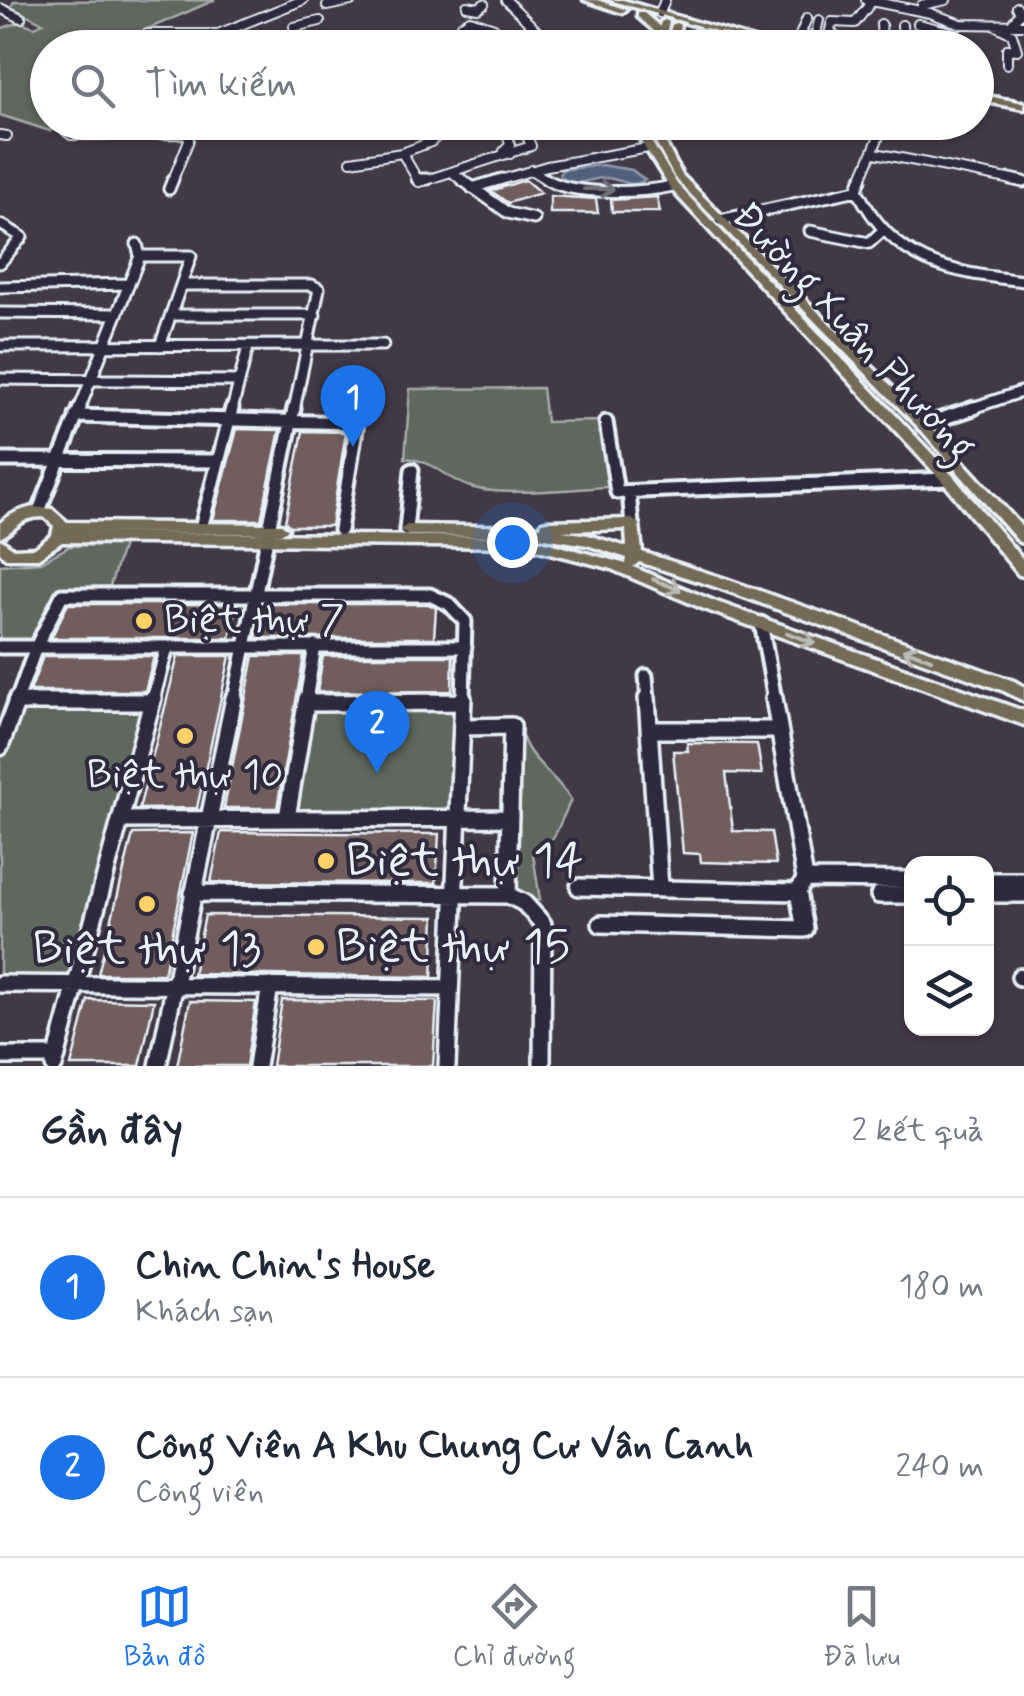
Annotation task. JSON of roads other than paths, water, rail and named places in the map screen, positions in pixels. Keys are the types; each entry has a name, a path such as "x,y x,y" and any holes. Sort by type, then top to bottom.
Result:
{"highway":[{"path":"588,0 666,28"},
{"path":"614,0 666,28"},
{"path":"666,28 677,22 709,30"},
{"path":"677,22 697,30"},
{"path":"994,92 1024,97"},
{"path":"994,100 1024,106"}],"main road":[{"name":"Đường Xuân Phương","path":"647,140 673,186 948,479 1024,571"},
{"name":"Đường Xuân Phương","path":"654,140 678,176 923,425 1024,538"},
{"path":"966,500 986,494"},
{"path":"0,533 19,516 39,511 54,515 60,532"},
{"path":"0,546 11,554 28,555 46,548 60,532 201,528 267,534 632,524 632,563"},
{"path":"512,530 575,537 761,624 1023,714"},
{"path":"60,532 517,541 632,563 775,602 1024,695"}],"street":[{"path":"0,6 12,0"},
{"path":"228,30 303,0"},
{"path":"506,0 536,30"},
{"path":"664,0 666,28"},
{"path":"924,6 946,0"},
{"path":"327,6 352,1"},
{"path":"830,30 831,19 855,23 870,1 924,6 965,25 979,21 1012,34 1018,50 1007,49 1007,64"},
{"path":"470,3 478,8 485,2"},
{"path":"0,6 20,18"},
{"path":"998,27 1013,22 1020,13 1017,8"},
{"path":"802,30 807,18"},
{"path":"462,24 470,20 494,28"},
{"path":"817,30 819,20"},
{"path":"303,30 320,21"},
{"path":"1013,22 1024,25"},
{"path":"880,24 881,30"},
{"path":"918,24 942,30"},
{"path":"902,26 902,30"},
{"path":"170,189 188,140"},
{"path":"351,161 419,150 435,140"},
{"path":"509,140 510,146 504,151 510,154"},
{"path":"402,153 419,182 531,146 528,140"},
{"path":"857,190 879,140"},
{"path":"472,188 531,170 648,148"},
{"path":"875,154 1024,182"},
{"path":"440,180 471,170"},
{"path":"531,170 562,189 655,190 673,186"},
{"path":"455,175 508,214 534,219"},
{"path":"720,220 857,190"},
{"path":"857,190 880,233 916,258 958,273 1024,282"},
{"path":"0,263 22,237 2,226"},
{"path":"810,230 869,243 880,233"},
{"path":"39,511 140,256 137,244"},
{"path":"140,256 191,256 160,346"},
{"path":"0,287 128,284"},
{"path":"158,1066 242,648 320,289 182,285"},
{"path":"0,313 116,314"},
{"path":"171,314 315,315"},
{"path":"0,346 383,345"},
{"path":"201,528 248,346"},
{"path":"0,379 238,381"},
{"path":"923,425 1024,392"},
{"path":"76,416 343,419 357,423 340,530"},
{"path":"606,422 618,492 948,479"},
{"path":"0,460 218,460"},
{"path":"406,530 412,470"},
{"path":"628,492 632,524"},
{"path":"0,747 36,648 62,595 430,595 450,604 465,621 465,647 447,1066"},
{"path":"601,924 804,929 802,885 761,624"},
{"path":"287,818 314,646"},
{"path":"0,647 465,647"},
{"path":"0,1056 56,1061 166,647"},
{"path":"646,676 660,888"},
{"path":"16,702 152,702"},
{"path":"306,702 464,702"},
{"path":"462,727 512,726 508,895"},
{"path":"651,730 778,730"},
{"path":"120,820 510,818"},
{"path":"579,887 904,880"},
{"path":"994,881 1024,881"},
{"path":"193,893 508,895 524,903 543,924 542,1066"},
{"path":"994,894 1024,894"},
{"path":"878,895 904,895"},
{"path":"0,984 450,988"},
{"path":"258,1066 270,986"}],"water":[{"path":"601,165 632,170 645,180 631,184 600,178 577,183 560,176 561,170"}],"railway":[{"path":"604,0 709,30"},
{"path":"994,95 1024,100"}],"place":[{"name":"Chin Chin's House","path":"353,447"},
{"name":"Biệt thự 7","path":"144,621"},
{"name":"Biệt thự 10","path":"185,736"},
{"name":"Công Viên A Khu Chung Cư Vân Canh","path":"377,773"},
{"name":"Biệt thự 14","path":"326,861"},
{"name":"Biệt thự 13","path":"147,904"},
{"name":"Biệt thự 15","path":"316,947"}]}
